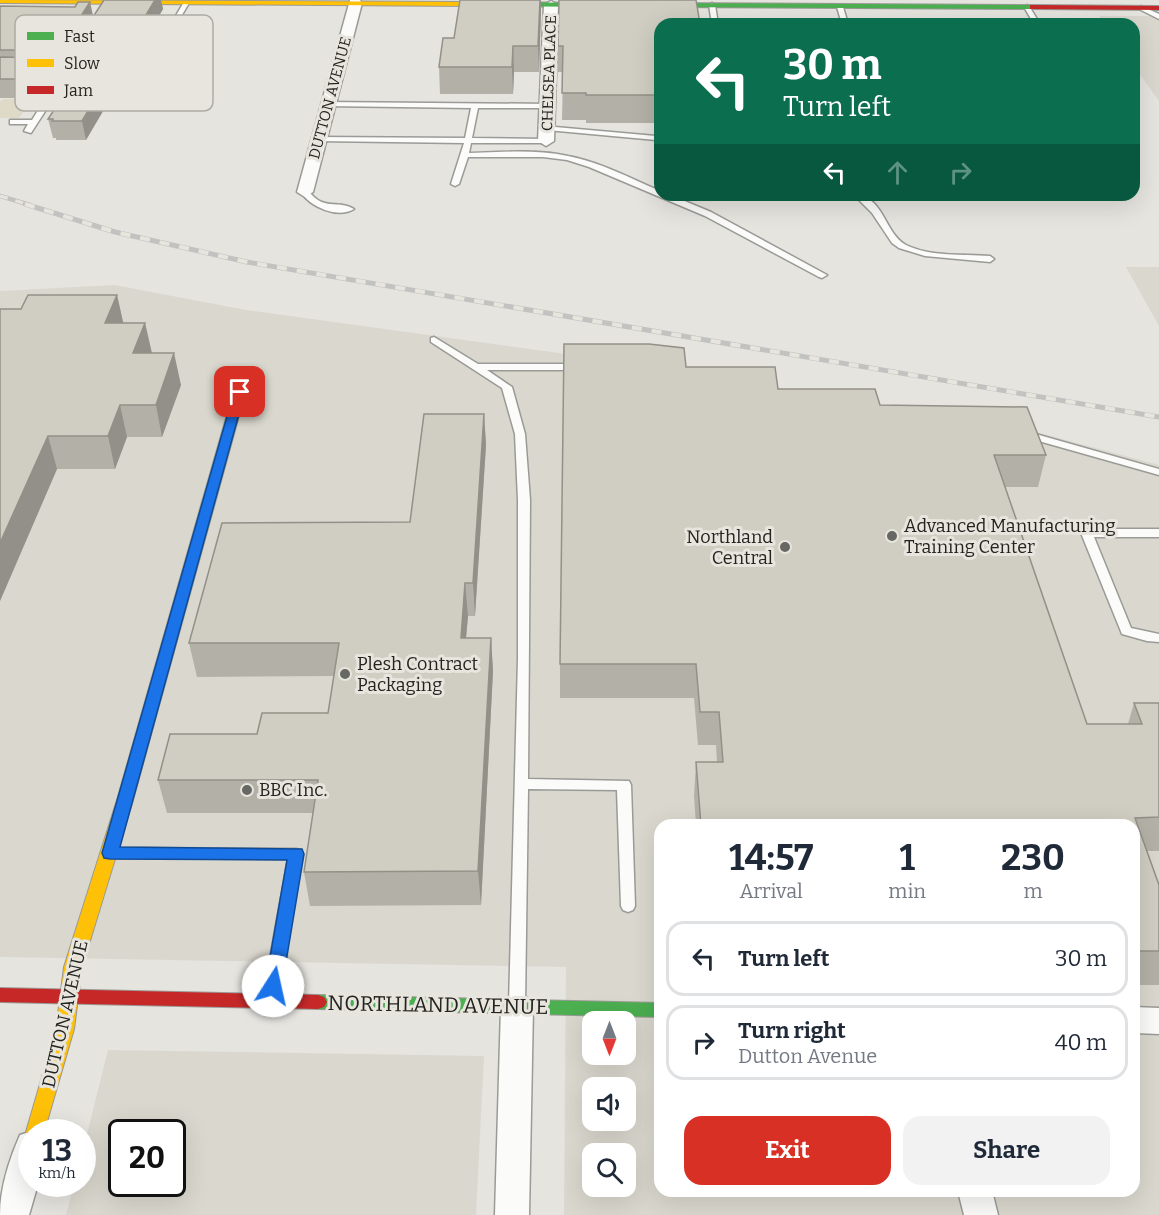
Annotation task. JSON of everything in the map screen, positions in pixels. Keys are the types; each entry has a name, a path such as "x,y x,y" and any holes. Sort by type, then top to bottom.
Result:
{"street":[{"path":"0,1 110,6 321,2 620,5"},
{"name":"DUTTON AVENUE","path":"305,192 355,3"},
{"name":"CHELSEA PLACE","path":"547,134 551,4"},
{"path":"643,5 1027,7 1078,4 1159,8"},
{"name":"DUTTON AVENUE","path":"39,1119 64,1029 73,967 110,853 202,548 244,376"},
{"name":"NORTHLAND AVENUE","path":"0,995 654,1010"},
{"path":"512,1215 517,1007"},
{"path":"1140,1020 1159,1021"},
{"path":"12,1215 18,1194"},
{"path":"976,1197 981,1215"}],"lane":[{"path":"179,15 186,3"},
{"path":"840,6 843,18"},
{"path":"1027,7 1033,18"},
{"path":"1141,8 1159,17"},
{"path":"327,104 548,106"},
{"path":"455,184 469,140 475,106"},
{"path":"28,130 41,111"},
{"path":"13,122 34,122"},
{"path":"318,139 469,140 547,134 654,138"},
{"path":"465,155 550,155 608,171 654,191"},
{"path":"305,192 309,200 319,205 350,209"},
{"path":"678,201 708,214 822,275"},
{"path":"867,201 872,204 897,244 922,254 990,259"},
{"path":"434,340 507,387 520,434 524,500 522,784 517,1007"},
{"path":"475,367 595,367"},
{"path":"1009,432 1031,435 1159,472"},
{"path":"1159,534 1088,533 1126,631 1159,638"},
{"path":"522,784 624,785 628,906"},
{"path":"110,853 296,854 271,1002"}],"shaded area":[{"path":"1099,16 1159,16 1159,101 1140,74 1140,18 1100,18"},
{"path":"15,99 15,111 24,111 19,118 0,118 0,101"},
{"path":"1126,267 1159,267 1159,326"},
{"path":"115,285 246,310 559,353 1025,429 1159,465 1159,1215 564,1215 566,967 0,957 0,291"},
{"path":"108,1050 484,1056 476,1215 66,1215 71,1197 96,1197 96,1119 91,1119"}],"building":[{"path":"104,0 155,0 146,15 94,15"},
{"path":"460,0 540,0 538,46 513,46 512,67 439,67 443,38 454,38"},
{"path":"559,0 696,0 699,18 654,18 654,95 562,93 563,46 558,46"},
{"path":"78,2 90,2 82,15 15,15 15,50 0,50 0,6 75,7"},
{"path":"0,57 15,57 15,79 0,79"},
{"path":"53,111 88,111 82,121 48,119"},
{"path":"28,295 117,295 105,323 145,323 133,353 174,353 156,405 120,405 108,436 48,436 0,543 0,309 21,309"},
{"name":"Northland Central","path":"564,344 649,344 684,348 686,367 775,367 778,389 875,389 880,405 1027,407 1046,455 994,455 1087,724 1142,724 1134,703 1159,703 1159,817 1135,819 701,819 696,762 723,762 719,712 700,712 696,664 560,664"},
{"name":"Plesh Contract Packaging","path":"424,414 484,414 473,583 465,583 461,638 491,638 478,871 304,872 318,780 158,780 170,734 257,734 262,713 328,713 339,643 189,643 222,523 410,522"},
{"name":"Northland Central","path":"1140,832 1159,885 1159,951 1140,951"}],"railway":[{"path":"0,196 30,205"},
{"path":"25,204 115,232 247,262 1159,417"}],"traffic: fast":[{"path":"470,4 604,5"},
{"path":"653,5 1033,7"},
{"path":"125,800 244,376"},
{"path":"318,1002 654,1010"}],"traffic: slow":[{"path":"0,1 470,4"},
{"path":"39,1119 65,1029 73,967 125,800"}],"traffic: jam":[{"path":"1033,7 1159,8"},
{"path":"0,995 318,1002"}],"place":[{"name":"Advanced Manufacturing Training Center","path":"892,536"},
{"name":"Northland Central","path":"785,547"},
{"name":"Plesh Contract Packaging","path":"345,674"},
{"name":"BBC Inc.","path":"247,790"}],"route":[{"path":"240,392 110,853 296,854 273,986"}]}
